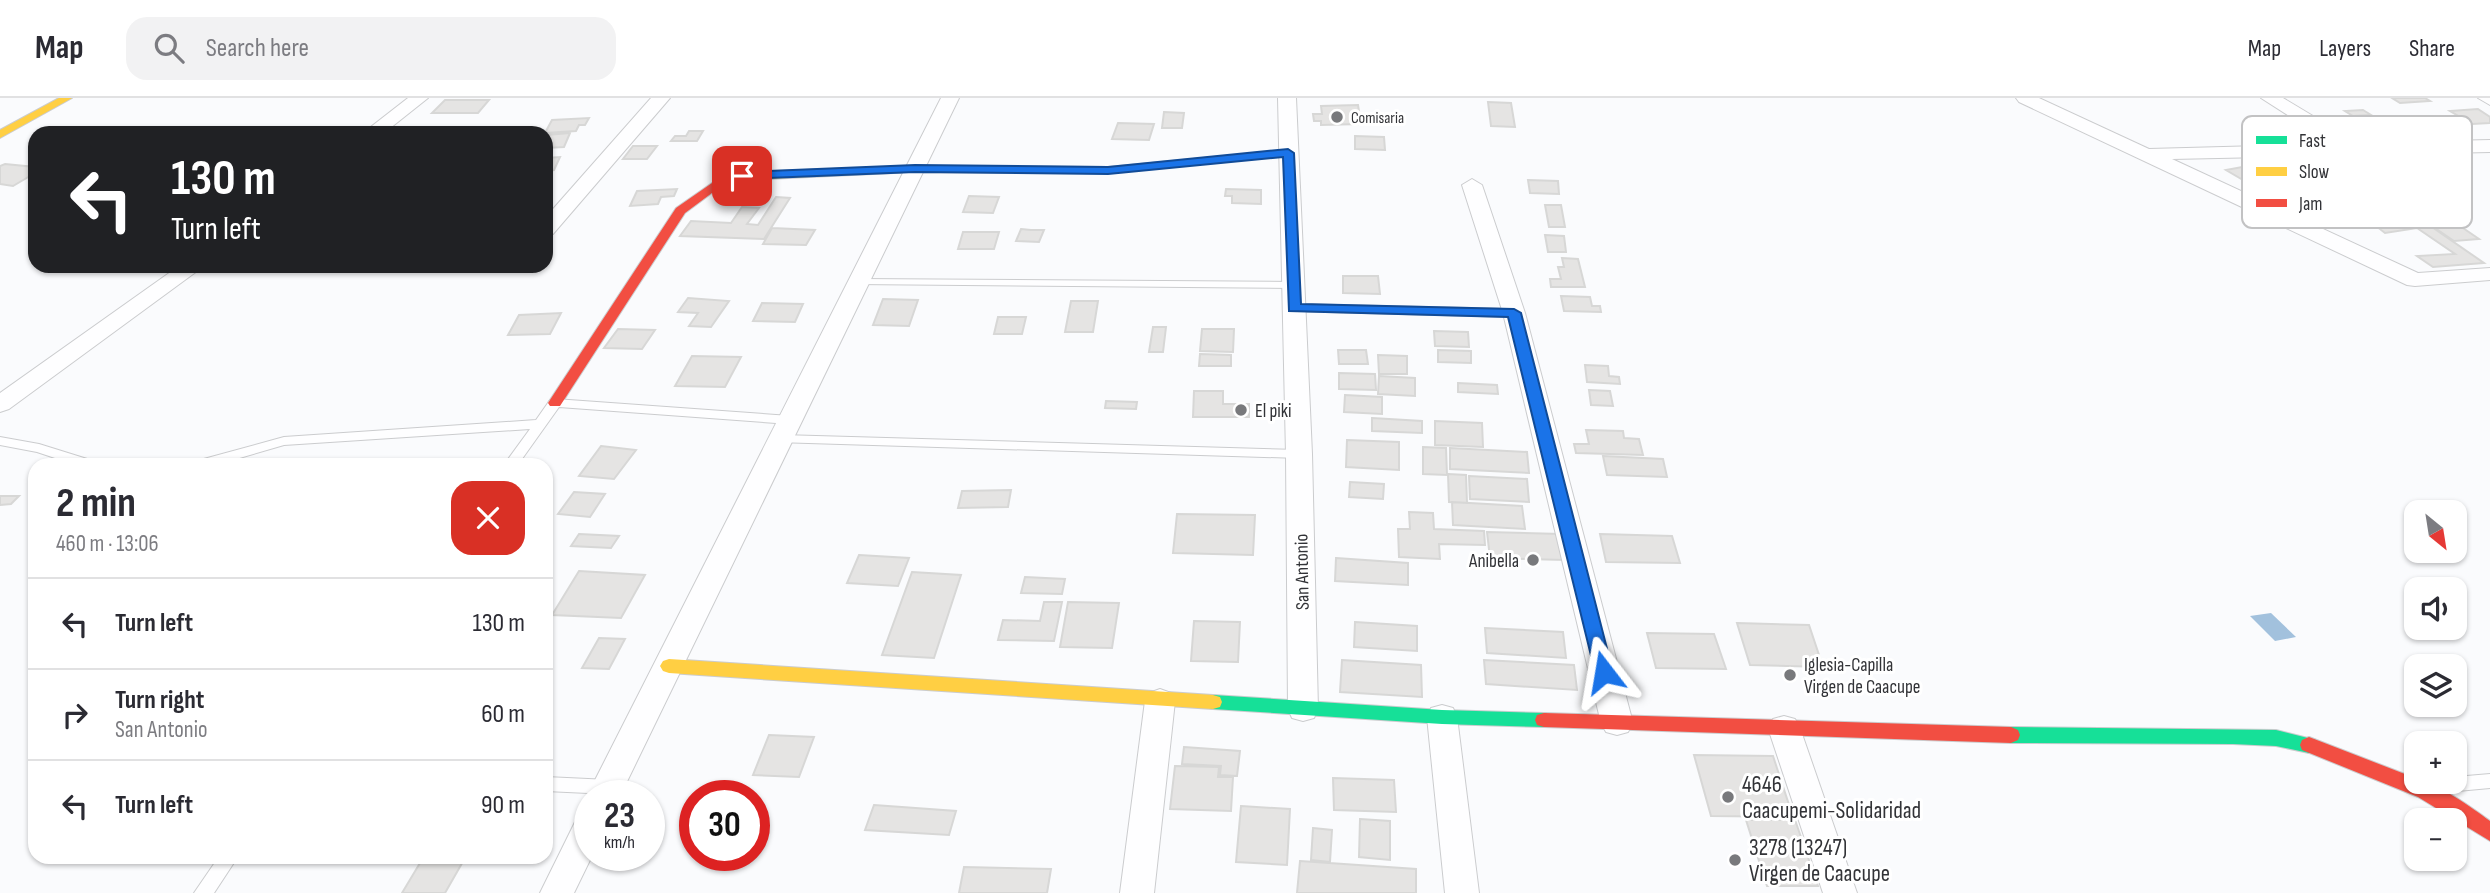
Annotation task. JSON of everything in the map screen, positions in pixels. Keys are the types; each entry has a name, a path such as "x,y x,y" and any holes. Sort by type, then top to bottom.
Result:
{"street":[{"path":"0,135 67,98"},
{"path":"381,126 419,98"},
{"path":"553,222 661,98"},
{"path":"613,780 950,98"},
{"name":"San Antonio","path":"1287,98 1299,453 1303,709"},
{"path":"2025,98 2242,199"},
{"path":"2270,98 2300,116"},
{"path":"2472,146 2490,146"},
{"path":"2145,154 2242,152"},
{"path":"555,403 680,211 700,193 723,180 742,176 915,169 1108,170 1288,153"},
{"path":"1472,185 1514,313 1617,723"},
{"path":"2304,228 2415,280 2490,274"},
{"path":"0,404 183,273"},
{"path":"668,666 1160,701 1442,717 2030,736 2276,738 2309,745 2404,781"},
{"path":"1137,893 1160,701"},
{"path":"1442,717 1462,893"},
{"path":"1784,728 1840,893"},
{"path":"2433,794 2458,807 2490,832"},
{"path":"557,893 574,858"}],"lane":[{"path":"0,123 20,124"},
{"path":"858,282 1294,297 1514,313"},
{"path":"516,458 555,403 785,430 1299,453"},
{"path":"223,458 284,441 541,424"},
{"path":"0,441 39,448 70,458"},
{"path":"2467,783 2490,781"},
{"path":"553,784 574,787"},
{"path":"203,893 224,864"}],"water":[{"path":"2271,613 2296,637 2275,641 2250,616"}],"building":[{"path":"2392,98 2425,98 2430,101 2400,103"},
{"path":"445,100 489,100 478,113 432,113"},
{"path":"1488,102 1511,103 1515,127 1491,126"},
{"name":"Comisaria","path":"1358,105 1361,124 1321,125 1321,121 1314,121 1313,114 1322,114 1321,106"},
{"path":"2478,109 2490,117 2490,123 2472,124 2472,116 2458,116 2450,111"},
{"path":"2363,110 2371,115 2353,116 2345,111"},
{"path":"1164,112 1184,113 1182,128 1162,128"},
{"path":"589,118 585,125 579,125 576,131 553,132 553,126 549,126 552,120"},
{"path":"1118,123 1154,124 1149,140 1112,139"},
{"path":"689,131 703,131 697,141 671,141 675,136 686,136"},
{"path":"570,133 564,147 553,148 553,134"},
{"path":"1355,136 1384,137 1385,150 1355,149"},
{"path":"633,146 657,146 647,159 623,159"},
{"path":"560,157 553,170 553,158"},
{"path":"0,166 28,166 28,177 13,186 0,184"},
{"path":"2242,167 2242,179 2226,170"},
{"path":"1528,180 1558,181 1559,194 1530,193"},
{"path":"677,189 674,196 661,197 658,204 630,206 637,191"},
{"path":"1226,189 1261,190 1261,204 1232,203 1232,196 1225,196"},
{"path":"969,196 999,197 993,213 963,212"},
{"path":"776,197 790,198 764,239 680,236 691,221 731,223 742,207 759,208 747,224 758,225"},
{"path":"1545,205 1561,205 1565,227 1549,227"},
{"path":"772,228 815,230 806,245 763,244"},
{"path":"2379,228 2417,228 2385,233"},
{"path":"2417,228 2433,228 2484,263 2433,267 2417,256 2455,254"},
{"path":"2435,228 2463,228 2479,239 2454,241"},
{"path":"1021,229 1044,230 1039,242 1016,241"},
{"path":"963,232 999,232 994,249 958,249"},
{"path":"1545,235 1564,236 1566,252 1548,252"},
{"path":"1562,258 1578,259 1585,287 1551,287 1550,279 1561,279 1558,267 1564,267"},
{"path":"1343,276 1378,276 1380,294 1343,293"},
{"path":"1561,296 1590,297 1592,306 1600,306 1601,312 1564,311"},
{"path":"688,298 729,301 711,327 689,326 698,313 678,312"},
{"path":"883,299 918,300 909,326 873,325"},
{"path":"1071,301 1098,301 1093,332 1065,332"},
{"path":"762,303 803,304 795,322 753,321"},
{"path":"561,313 550,334 508,335 519,315"},
{"path":"998,317 1026,317 1022,334 994,334"},
{"path":"1153,327 1166,327 1163,352 1149,352"},
{"path":"618,329 655,330 642,349 604,348"},
{"path":"1202,329 1234,329 1233,352 1200,351"},
{"path":"1434,331 1468,332 1469,347 1435,346"},
{"path":"1338,350 1366,350 1368,364 1339,364"},
{"path":"1438,350 1471,351 1471,363 1438,362"},
{"path":"1200,354 1231,355 1231,366 1199,366"},
{"path":"1378,355 1407,356 1407,374 1379,374"},
{"path":"692,356 741,357 725,387 675,386"},
{"path":"1585,365 1608,366 1609,376 1619,377 1620,384 1587,382"},
{"path":"1339,373 1375,374 1376,390 1339,389"},
{"path":"1379,376 1415,378 1415,396 1378,394"},
{"path":"1458,383 1497,385 1498,394 1458,392"},
{"path":"1589,390 1610,391 1613,406 1591,405"},
{"path":"1194,391 1223,391 1223,404 1249,404 1249,417 1193,417"},
{"path":"1345,395 1382,397 1382,414 1344,412"},
{"path":"1106,401 1137,402 1136,409 1105,408"},
{"path":"1372,418 1422,421 1422,433 1372,431"},
{"path":"1435,421 1482,423 1483,447 1435,445"},
{"path":"1586,430 1623,431 1624,438 1639,439 1643,455 1576,453 1574,444 1589,444"},
{"path":"1347,440 1399,442 1399,470 1346,467"},
{"path":"601,446 636,450 614,479 579,476"},
{"path":"1423,447 1446,448 1447,475 1423,474"},
{"path":"1450,448 1527,452 1529,473 1450,469"},
{"path":"1603,456 1663,459 1667,477 1607,475"},
{"path":"1448,474 1466,475 1467,503 1449,502"},
{"path":"1469,476 1527,479 1529,502 1470,499"},
{"path":"1350,482 1384,484 1383,499 1349,497"},
{"path":"1011,490 1008,507 958,508 962,491"},
{"path":"574,492 605,494 590,517 558,514"},
{"path":"0,496 19,496 11,504 0,505"},
{"path":"1452,502 1522,506 1525,529 1453,525"},
{"path":"1409,512 1433,513 1434,529 1484,531 1485,545 1439,544 1440,559 1399,557 1398,529 1410,529"},
{"path":"1177,514 1255,515 1253,555 1173,553"},
{"path":"1487,532 1561,534 1566,560 1490,558"},
{"path":"579,534 619,536 611,548 571,546"},
{"path":"1600,534 1672,536 1680,563 1606,562"},
{"path":"859,555 909,558 898,586 847,583"},
{"path":"1336,558 1408,563 1408,585 1335,581"},
{"path":"579,571 645,575 621,618 553,613"},
{"path":"912,572 961,575 934,658 882,655"},
{"path":"1025,577 1065,579 1062,594 1021,593"},
{"path":"1044,602 1062,602 1054,641 998,640 1003,620 1040,621"},
{"path":"1068,602 1119,603 1112,648 1060,647"},
{"path":"1194,621 1240,622 1238,662 1191,661"},
{"path":"1355,622 1417,626 1417,651 1354,647"},
{"path":"1737,623 1809,625 1823,667 1750,665"},
{"path":"1485,628 1563,632 1566,658 1487,653"},
{"path":"1647,633 1714,634 1726,669 1656,668"},
{"path":"599,638 625,639 609,669 582,668"},
{"path":"1342,660 1421,665 1422,697 1340,692"},
{"path":"1484,660 1574,665 1577,690 1486,684"},
{"path":"769,735 814,737 799,777 753,775"},
{"path":"1184,747 1240,751 1237,776 1220,775 1221,766 1182,764"},
{"path":"1694,755 1773,756 1793,817 1711,816"},
{"path":"1175,766 1219,767 1218,777 1233,777 1231,811 1170,809"},
{"path":"1333,778 1394,780 1396,812 1334,810"},
{"path":"874,805 956,811 949,835 865,830"},
{"path":"1241,806 1290,809 1287,865 1236,862"},
{"path":"1360,819 1390,821 1390,860 1359,857"},
{"path":"1746,820 1795,820 1818,886 1767,886"},
{"path":"1313,828 1332,830 1330,862 1311,860"},
{"path":"1300,861 1416,869 1416,893 1297,893"},
{"path":"419,864 462,864 445,893 402,893"},
{"path":"964,867 1051,869 1047,893 959,893"}],"traffic: fast":[{"path":"1213,702 1442,717 1544,720"},
{"path":"2011,735 2233,736 2276,738 2309,745"}],"traffic: slow":[{"path":"0,135 67,98"},
{"path":"747,176 915,169 1108,170 1288,153"},
{"path":"669,666 1213,702"}],"traffic: jam":[{"path":"555,403 680,211 716,185 747,176"},
{"path":"1544,720 2011,735"},
{"path":"2309,745 2425,792 2447,803 2490,832"}],"place":[{"name":"Comisaria","path":"1337,117"},
{"name":"El piki","path":"1241,410"},
{"name":"Anibella","path":"1533,560"},
{"name":"Iglesia-Capilla Virgen de Caacupe","path":"1790,675"},
{"name":"4646 Caacupemi-Solidaridad","path":"1728,797"},
{"name":"3278 (13247) Virgen de Caacupe","path":"1735,860"}],"route":[{"path":"742,176 915,169 1108,170 1147,164 1288,153 1294,308 1514,313 1604,672"}]}
